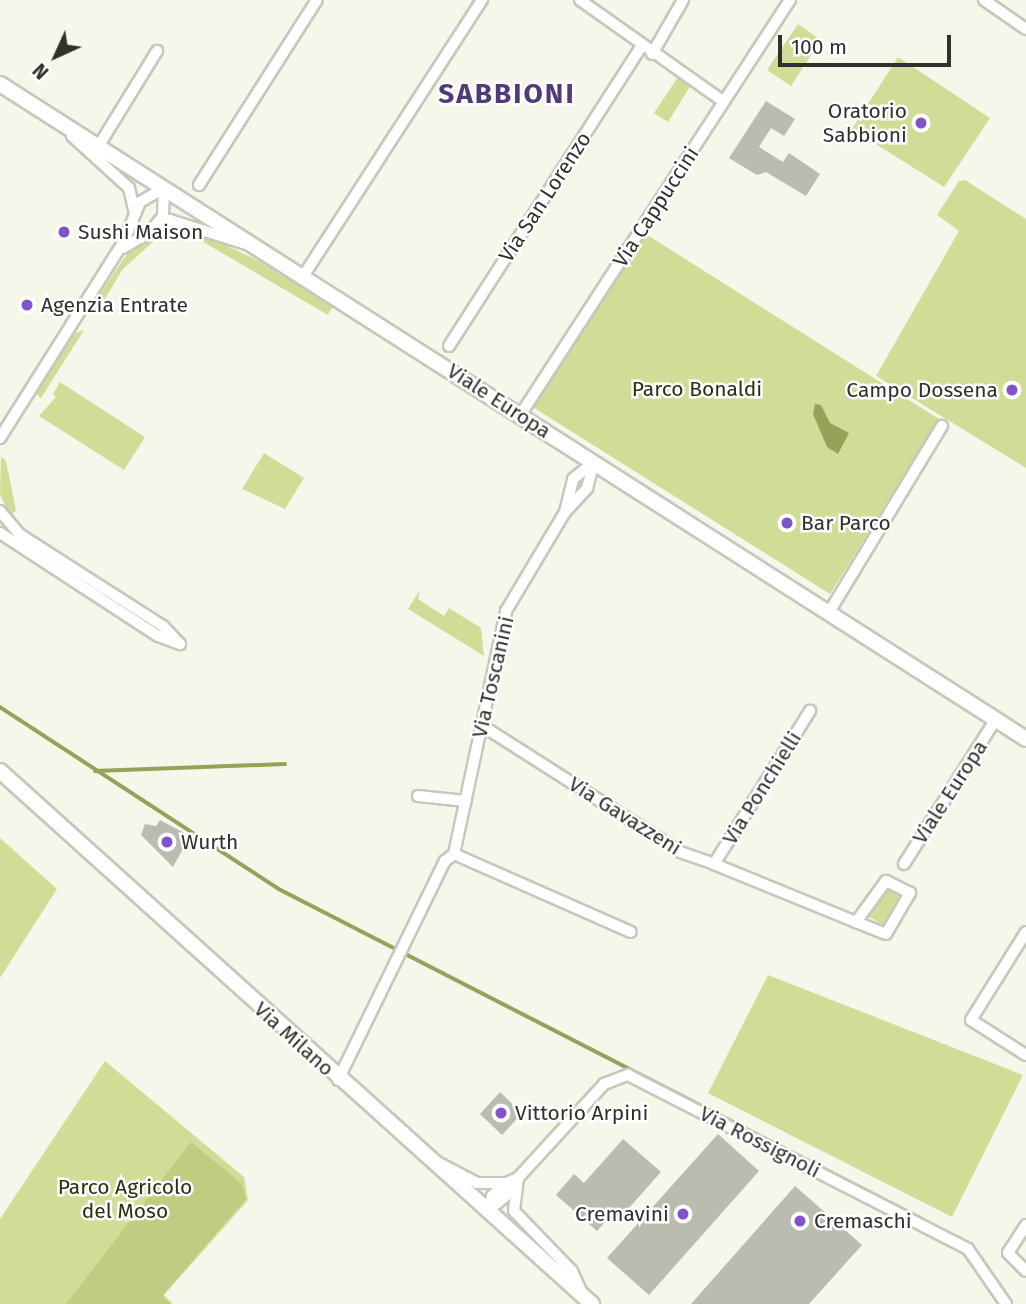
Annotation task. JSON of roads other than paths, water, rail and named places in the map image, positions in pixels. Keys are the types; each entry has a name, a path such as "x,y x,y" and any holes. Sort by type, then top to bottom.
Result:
{"street":[{"path":"200,185 317,0"},
{"path":"304,275 482,0"},
{"path":"580,0 641,47 724,102"},
{"path":"652,54 683,0"},
{"name":"Via Cappuccini","path":"521,414 790,0"},
{"path":"984,0 1026,29"},
{"name":"Via San Lorenzo","path":"449,346 641,47"},
{"path":"98,147 157,51"},
{"name":"Viale Europa","path":"0,84 304,275 1026,739"},
{"path":"58,122 129,188 135,213"},
{"path":"0,438 116,255 146,195 164,188 163,216 155,226 116,255"},
{"path":"155,226 189,222 229,241 258,246"},
{"path":"828,614 942,426"},
{"name":"Via Toscanini","path":"565,512 573,479 594,462"},
{"name":"Via Toscanini","path":"338,1080 445,861 454,854 506,611 565,512 587,488 594,462"},
{"path":"0,511 19,534 163,626 180,644 95,597 0,533"},
{"path":"62,576 70,565"},
{"path":"95,597 102,586"},
{"name":"Via Ponchielli","path":"714,864 810,711"},
{"name":"Viale Europa","path":"904,864 996,719"},
{"name":"Via Gavazzeni","path":"481,725 680,852 886,934 910,893 886,881 856,922"},
{"name":"Via Milano","path":"0,771 338,1080 489,1210 587,1299"},
{"path":"418,796 466,801"},
{"path":"454,854 631,932"},
{"path":"1026,932 971,1020 1026,1055"},
{"name":"Via Rossignoli","path":"489,1210 604,1084 628,1075 968,1249 1006,1304"},
{"path":"432,1160 478,1183 513,1183 513,1211 572,1271 587,1299"},
{"path":"1026,1225 1008,1253 1026,1270"}],"waterway":[{"path":"0,707 279,889 922,1219"},
{"path":"95,771 285,764"}],"place":[{"name":"Oratorio Sabbioni","path":"921,123"},
{"name":"Sushi Maison","path":"64,232"},
{"name":"Agenzia Entrate","path":"27,305"},
{"name":"Campo Dossena","path":"1012,390"},
{"name":"Bar Parco","path":"787,523"},
{"name":"Wurth","path":"167,842"},
{"name":"Vittorio Arpini","path":"501,1113"},
{"name":"Cremavini","path":"683,1214"},
{"name":"Cremaschi","path":"800,1221"}],"district":[{"name":"SABBIONI","path":"507,94"}],"park label":[{"name":"Parco Bonaldi","path":"697,389"},
{"name":"Parco Agricolo del Moso","path":"125,1199"}]}
